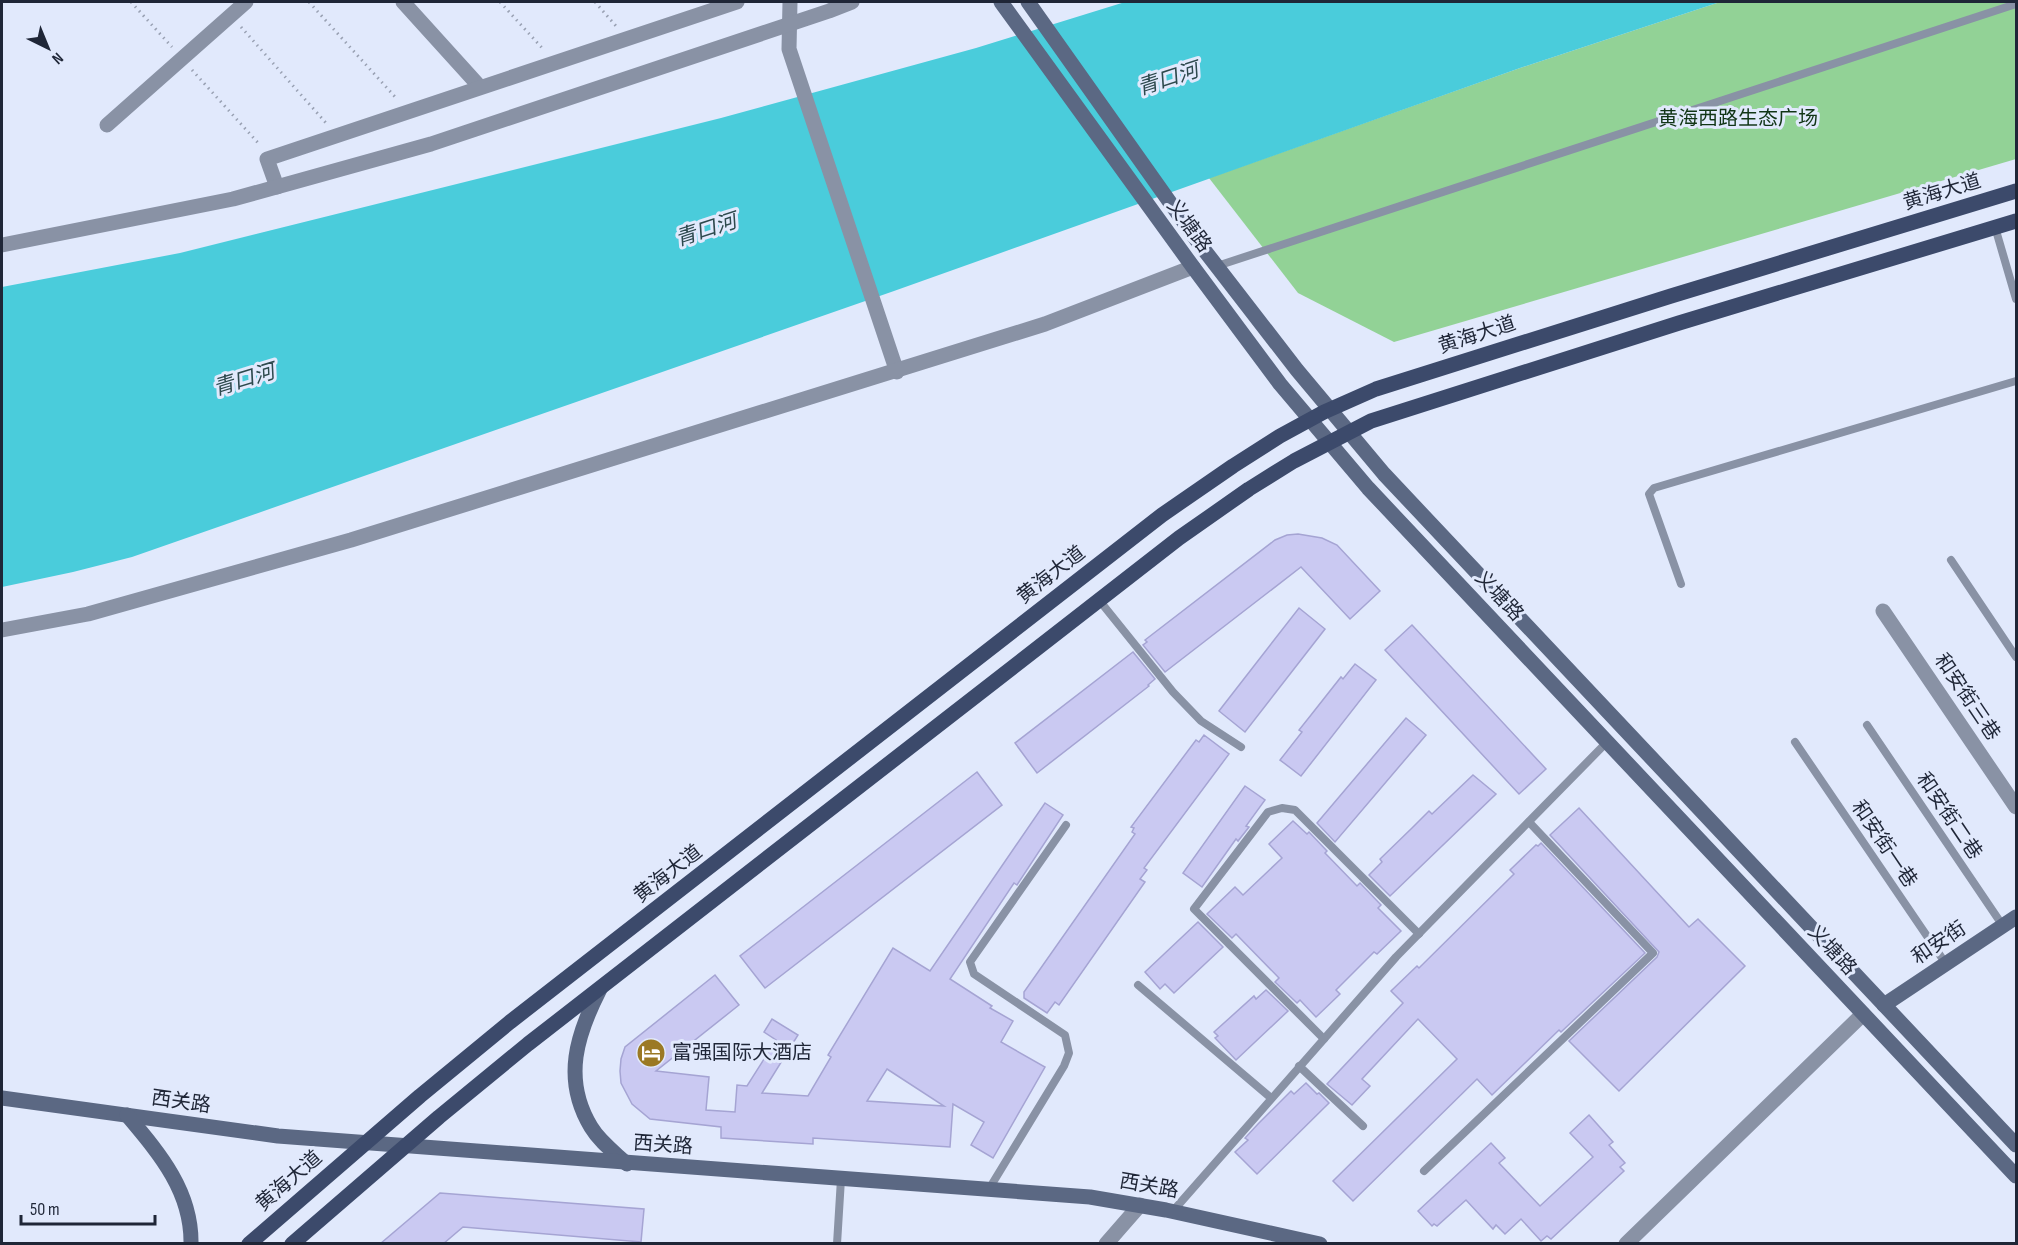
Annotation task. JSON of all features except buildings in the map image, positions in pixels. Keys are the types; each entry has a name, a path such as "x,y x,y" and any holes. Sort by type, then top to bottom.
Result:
{"main road":[{"name":"义塘路","path":"1001,2 1192,267 1280,384 1368,488 2016,1176"},
{"name":"义塘路","path":"1028,2 1216,266 1297,370 1392,482 2016,1145"},
{"name":"黄海大道","path":"249,1244 364,1143 510,1022 1162,515 1233,466 1330,409 1376,389 1525,341 2016,191"},
{"path":"294,1243 404,1147 528,1044 1179,538 1249,489 1329,442 1385,416 1545,364 2016,221"},
{"name":"和安街","path":"1884,1005 2010,921"},
{"path":"600,989 584,1021 577,1051 574,1080 580,1106 591,1128 604,1144 627,1164"},
{"name":"西关路","path":"2,1098 278,1136 1090,1197 1173,1211 1320,1244"},
{"path":"127,1115 157,1150 174,1177 186,1205 191,1244"}],"street":[{"path":"107,125 246,2"},
{"path":"403,2 480,87"},
{"path":"277,187 267,159 737,2"},
{"path":"790,2 789,49 897,372"},
{"path":"2,245 233,199 431,144 852,2"},
{"path":"2,630 88,614 340,543 897,372 1045,324 1192,267"},
{"name":"和安街三巷","path":"1883,611 2016,807"},
{"path":"1626,1244 1863,1014"},
{"path":"1106,1244 1140,1205"}],"lane":[{"path":"1216,266 2016,4"},
{"path":"1995,227 2016,299"},
{"path":"1681,584 1649,495 1654,488 2016,381"},
{"path":"1952,560 2016,657"},
{"path":"1099,600 1180,699 1202,721 1241,747"},
{"name":"和安街二巷","path":"1867,725 2010,921"},
{"path":"1173,1211 1299,1066 1419,934 1607,742"},
{"name":"和安街一巷","path":"1795,742 1946,964"},
{"path":"1324,1039 1194,909 1268,812 1282,808 1294,810 1419,934"},
{"path":"1424,1171 1653,953 1528,822"},
{"path":"989,1190 1064,1066 1069,1053 1065,1035 974,974 970,962 1066,825"},
{"path":"1138,985 1271,1098"},
{"path":"1299,1066 1363,1126"},
{"path":"837,1244 841,1179"}],"path":[{"path":"131,2 262,148 267,159"},
{"path":"309,2 408,112"},
{"path":"500,2 555,62"},
{"path":"595,2 628,38"},
{"path":"230,16 338,135"}],"green space":[{"name":"黄海西路生态广场","path":"1720,2 2016,2 2016,159 1394,342 1298,293 1209,178 1520,68"}],"water":[{"name":"青口河","path":"1125,2 1720,2 1520,68 894,291 132,557 2,587 2,287 180,253 721,118 976,48"}],"place":[{"name":"富强国际大酒店","path":"651,1053"}]}
